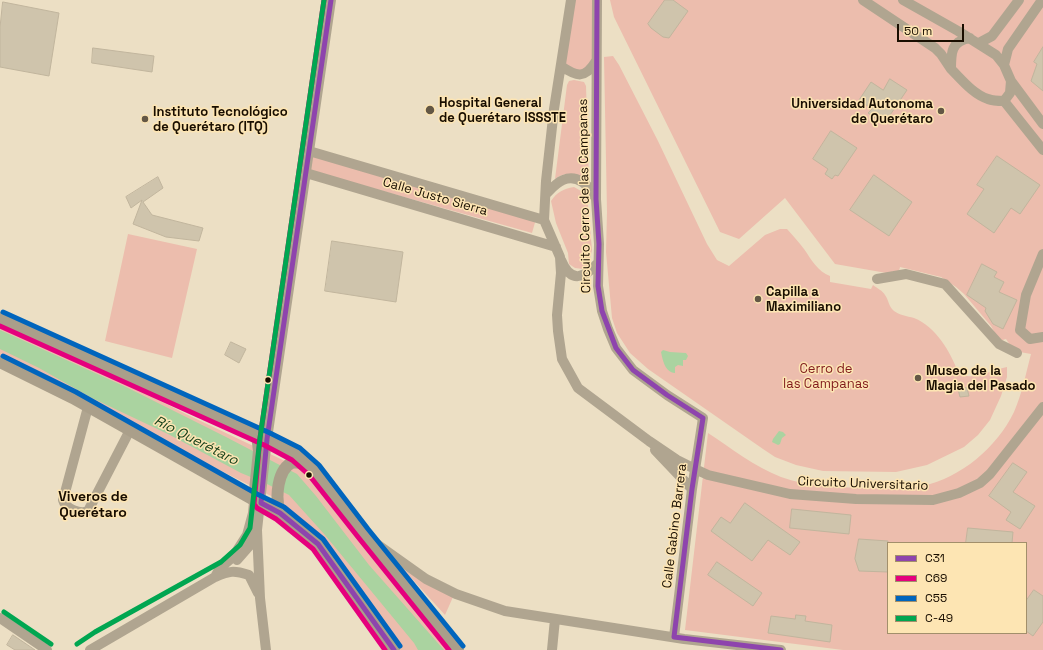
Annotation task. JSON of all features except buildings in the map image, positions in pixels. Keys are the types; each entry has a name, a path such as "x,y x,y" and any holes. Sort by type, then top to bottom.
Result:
{"main road":[{"path":"0,318 262,437 296,454 314,470 458,650"},
{"path":"0,362 258,497 280,513 318,544 394,650"},
{"path":"258,497 262,437"},
{"path":"280,513 277,505 278,494 282,472 287,465 293,462 301,463 314,470"}],"street":[{"path":"262,437 306,173 331,0"},
{"name":"Circuito Cerro de las Campanas","path":"571,0 554,109 544,220 558,252 561,273 558,331 562,359 578,388 650,442 677,460 695,469"},
{"name":"Circuito Cerro de las Campanas","path":"597,0 596,199 599,244 598,286 602,311 616,348 633,370 703,418"},
{"path":"863,0 935,48 951,69 967,86 978,94 989,100 1004,101 1043,150"},
{"path":"902,0 996,55 1004,66 1011,81 1043,124"},
{"path":"951,69 951,54 955,45 962,39 974,41 992,36 1019,0"},
{"path":"1004,66 1008,49 1042,0"},
{"path":"561,66 574,74 582,74 590,70 596,61"},
{"path":"1004,101 1010,94 1011,81"},
{"name":"Calle Justo Sierra","path":"309,151 544,220"},
{"name":"Calle Justo Sierra","path":"306,173 558,252"},
{"path":"546,194 563,180 573,178 584,181 591,189 596,199"},
{"path":"558,252 565,270 573,275 584,275 598,263"},
{"path":"1043,254 1026,295 1020,330 1030,339 1043,337"},
{"path":"877,279 906,274 945,284 999,344 1017,353"},
{"path":"88,407 63,500 66,505 79,512 84,513 88,511 130,430"},
{"name":"Circuito Universitario","path":"695,469 708,475 790,494 856,499 933,500 959,493 980,483 990,474 1043,407"},
{"name":"Calle Gabino Barrera","path":"674,637 692,489 703,418"},
{"path":"650,442 654,450 692,489"},
{"path":"258,497 257,530 260,598 266,650"},
{"path":"216,574 220,568 233,557 247,535 258,497"},
{"path":"90,650 216,574 241,556 251,544 257,530"},
{"path":"363,533 426,580 456,594 505,611 674,637 781,650"},
{"path":"81,650 98,638 216,574 236,571 249,575 260,598"},
{"path":"0,618 47,650"},
{"path":"552,650 555,619"}],"green space":[{"path":"571,0 597,0 596,61 590,71 566,70 565,40"},
{"path":"610,0 1043,0 1043,650 843,650 685,630 708,433 743,457 771,473 801,483 822,486 894,489 922,486 950,476 964,468 988,449 998,437 1007,425 1017,405 1031,354 1014,351 1006,339 999,341 991,326 964,294 941,277 900,267 898,275 835,264 785,198 739,239 720,232 614,17"},
{"name":"Cerro de las Campanas","path":"613,56 658,141 707,244 717,260 729,266 765,235 780,229 787,229 818,268 830,276 830,282 871,289 873,285 884,294 894,311 914,318 929,327 941,340 951,356 958,372 967,376 981,375 1007,367 1007,377 1001,396 990,420 978,435 964,447 927,465 896,472 823,471 796,465 775,457 763,449 648,369 630,353 617,333 612,318 606,252 607,212 604,57"},
{"path":"574,80 584,82 586,86 589,182 572,174 564,174 555,179 567,85 569,81"},
{"path":"312,156 536,219 532,233 308,170"},
{"path":"574,187 581,191 586,197 588,205 592,250 588,266 583,269 575,268 569,264 568,253 556,223 551,201 561,191"},
{"path":"128,234 197,249 172,358 105,341"},
{"path":"0,324 88,364 186,414 306,471 451,650 399,650 324,544 275,498 74,395 29,369 0,356"},
{"path":"403,569 453,597 445,615"}],"water":[{"name":"Río Querétaro","path":"0,330 126,387 297,474 316,496 369,565 444,650 418,650 414,643 325,535 289,495 241,473 170,435 92,398 39,368 0,349"},
{"path":"663,350 686,353 688,356 686,360 683,360 683,366 678,365 675,367 675,373 669,371 665,366 661,352"},
{"path":"779,431 786,435 782,438 780,444 778,445 772,442"}],"transit line":[{"name":"C69","path":"324,0 260,438 254,504 257,508 276,519 313,549 385,650"},
{"name":"C-49","path":"77,644 95,632 221,562 240,545 250,528 260,438 324,0"},
{"name":"C31","path":"331,0 267,439 261,503 280,513 318,544 394,650"},
{"name":"C31","path":"597,0 596,199 599,244 598,286 602,311 616,348 633,370 667,395 703,418 692,489 674,637 781,650"},
{"name":"C55","path":"3,312 300,448 319,465 368,529 463,646"},
{"name":"C69","path":"0,326 264,445 292,460 309,475 449,650"},
{"name":"C55","path":"3,356 76,392 257,494 284,507 323,539 400,646"},
{"name":"C-49","path":"4,612 51,644"}],"place":[{"name":"Hospital General de Querétaro ISSSTE","path":"430,110"},
{"name":"Universidad Autonoma de Querétaro","path":"941,111"},
{"name":"Instituto Tecnológico de Querétaro (ITQ)","path":"145,119"},
{"name":"Capilla a Maximiliano","path":"758,299"},
{"name":"Museo de la Magia del Pasado","path":"918,378"}],"district":[{"name":"Viveros de Querétaro","path":"93,506"}]}
